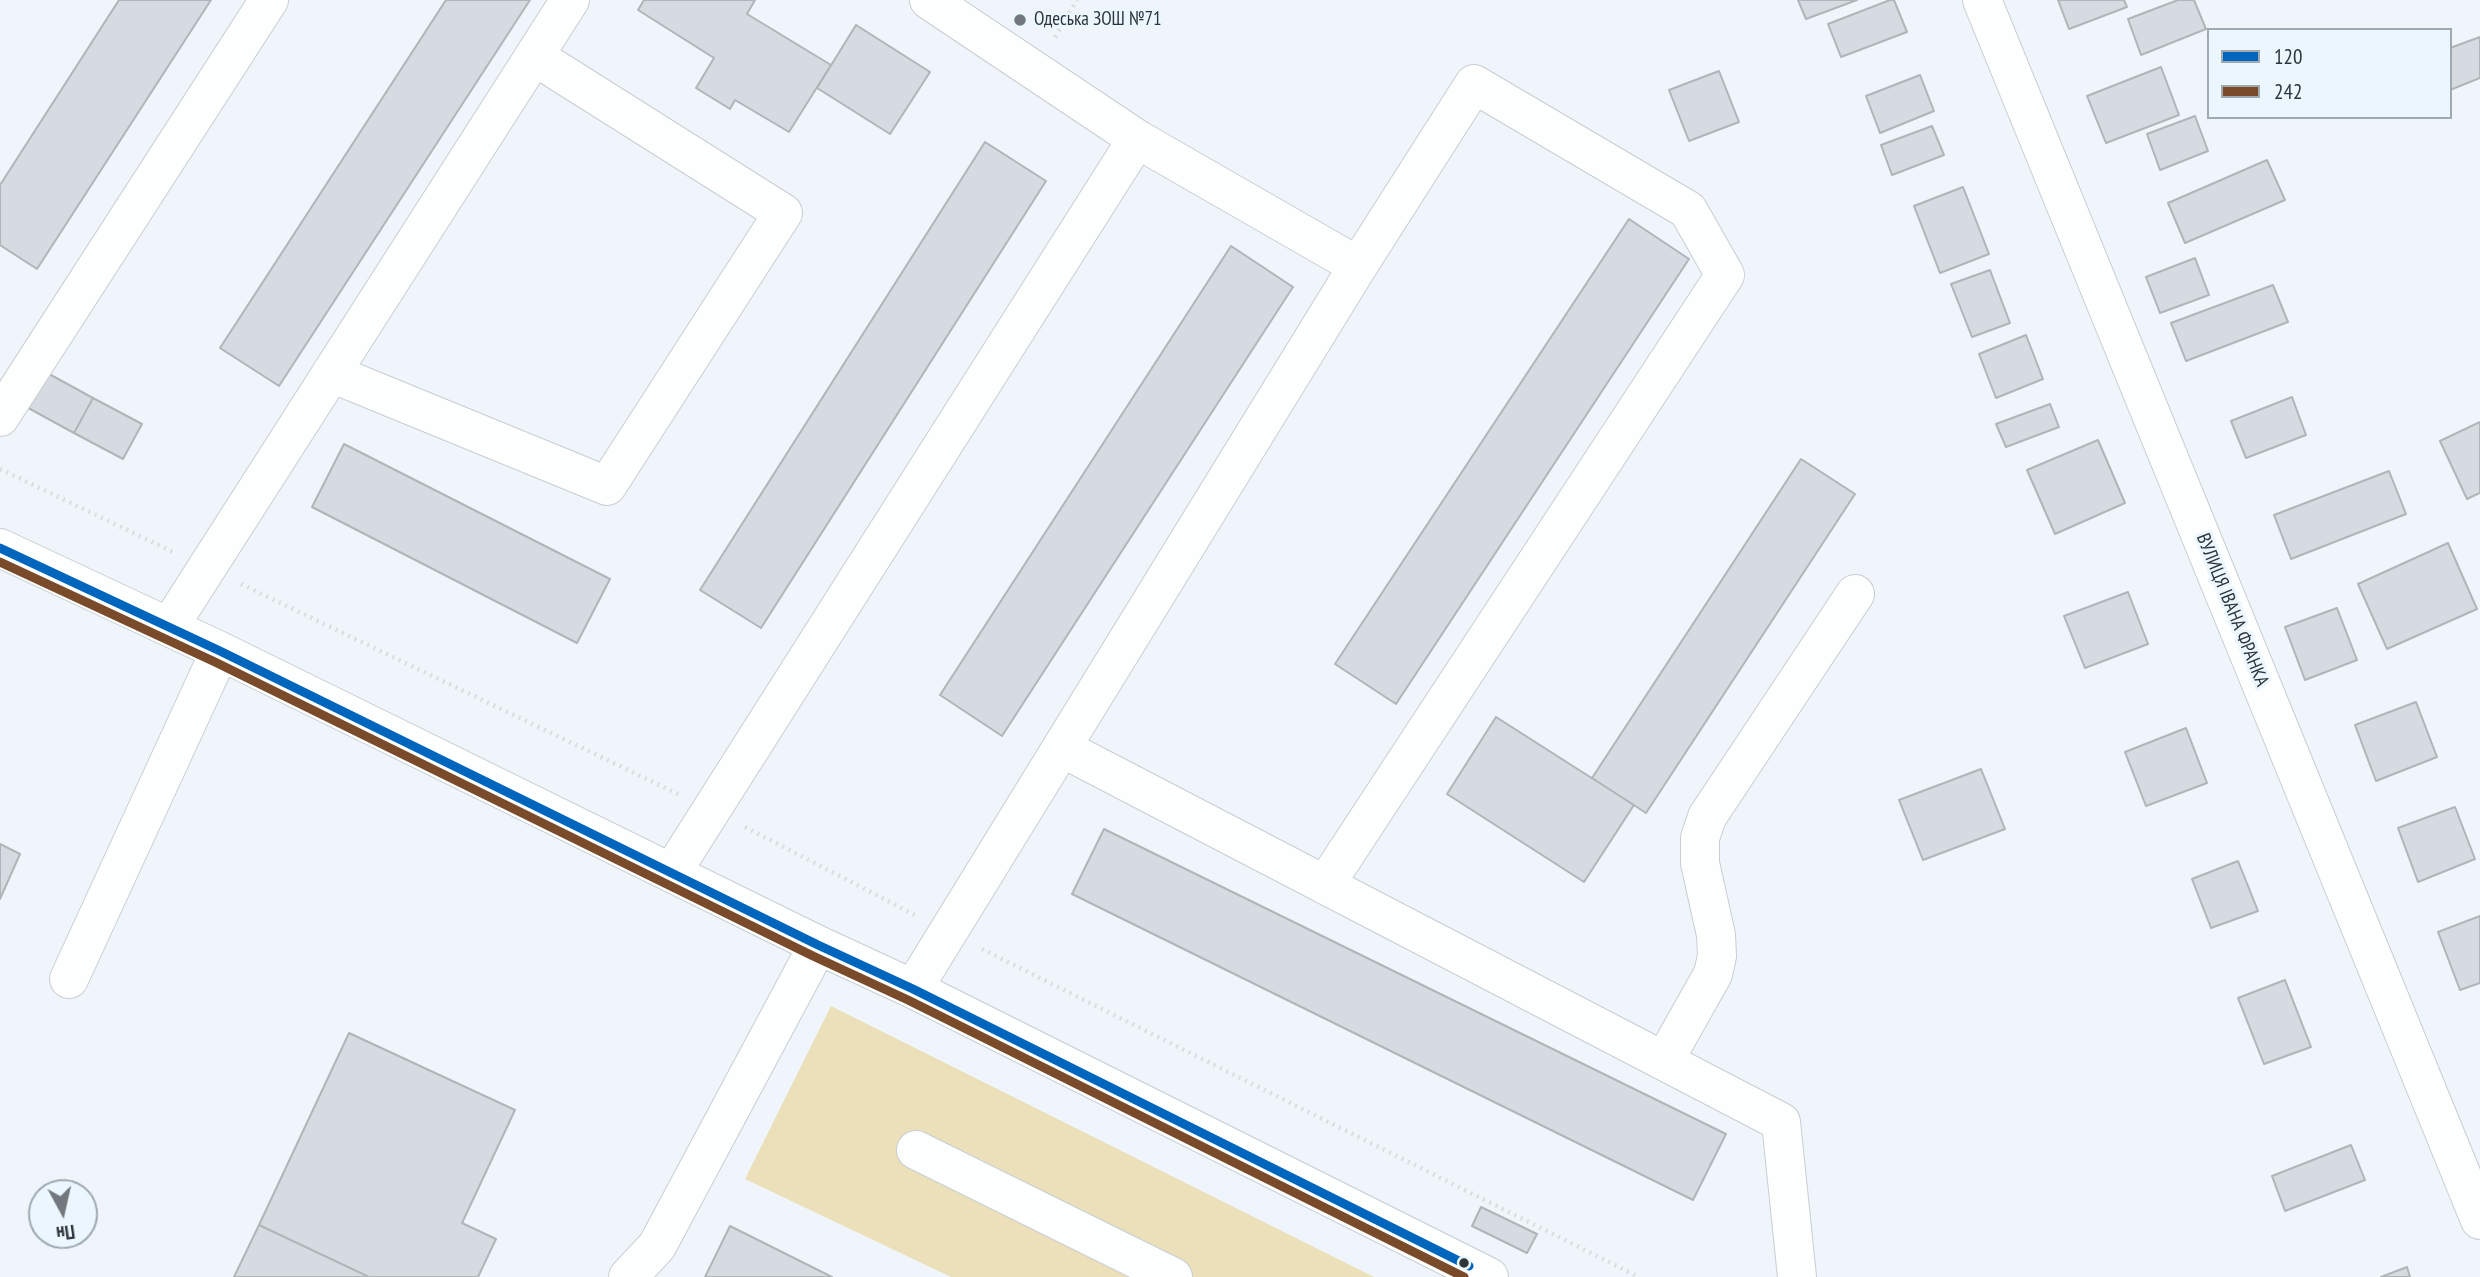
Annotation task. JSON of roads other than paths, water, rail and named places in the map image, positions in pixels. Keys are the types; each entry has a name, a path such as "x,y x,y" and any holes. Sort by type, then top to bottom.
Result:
{"street":[{"path":"0,417 270,0"},
{"path":"169,627 570,0"},
{"path":"929,0 1137,139 1358,266"},
{"name":"ВУЛИЦЯ ІВАНА ФРАНКА","path":"1982,0 2480,1220"},
{"path":"331,373 607,486 783,213 534,57"},
{"path":"913,989 1358,266 1474,84 1688,210 1725,275 1325,885"},
{"path":"672,872 1137,139"},
{"path":"0,548 220,651 913,989 1479,1272"},
{"path":"1664,1061 1713,974 1717,956 1716,934 1700,863 1700,838 1707,817 1855,594"},
{"path":"69,979 220,651"},
{"path":"1062,748 1781,1122 1797,1277"},
{"path":"628,1277 657,1246 818,945"},
{"path":"916,1150 1174,1277"}],"place":[{"name":"Одеська ЗОШ №71","path":"1020,20"}]}
